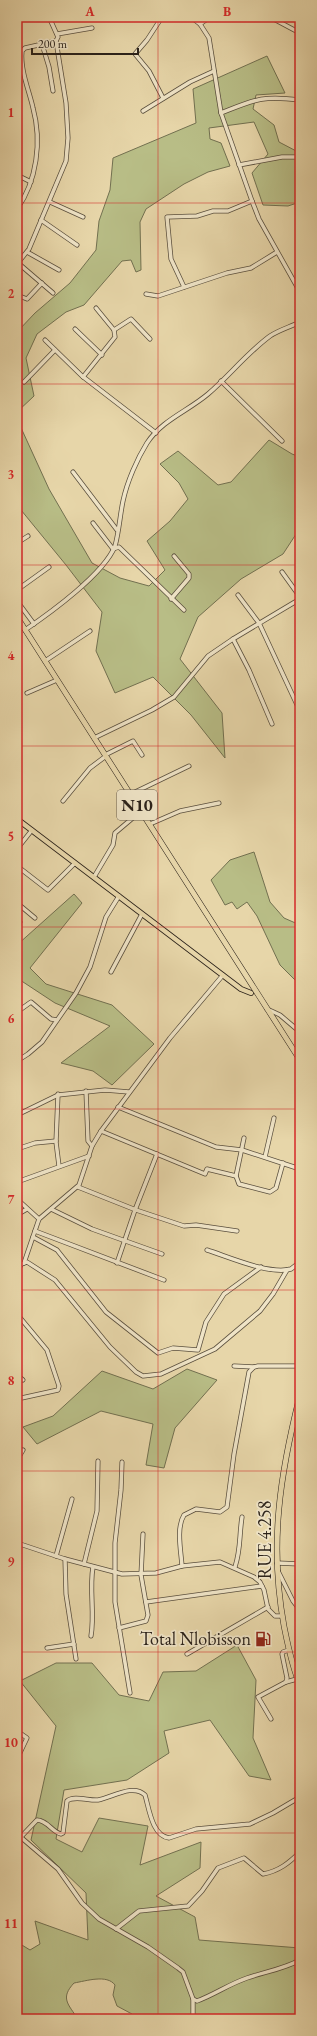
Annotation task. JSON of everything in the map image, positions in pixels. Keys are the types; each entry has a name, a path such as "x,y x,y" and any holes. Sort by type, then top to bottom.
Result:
{"highway":[{"name":"N10","path":"17,617 300,1060"},
{"name":"RUE 4.258","path":"300,1394 282,1475 277,1524 277,1569 282,1616 289,1650 300,1685"}],"main road":[{"path":"17,819 241,989 251,993"}],"street":[{"path":"17,20 24,17"},
{"path":"49,17 58,37 56,41 66,103 68,138 66,162 50,202 27,252 18,264 53,293"},
{"path":"162,17 147,40 135,54 149,72 163,98"},
{"path":"191,17 200,24 209,38 221,113 252,201 277,252 300,292"},
{"path":"200,24 210,17"},
{"path":"270,17 300,33"},
{"path":"57,34 92,28"},
{"path":"17,209 31,182 37,146 34,110 24,76 22,54 25,48 56,41"},
{"path":"42,44 49,67 53,92"},
{"path":"144,111 190,82 214,71"},
{"path":"221,113 260,98 299,100"},
{"path":"239,165 282,157 300,157"},
{"path":"17,175 31,182"},
{"path":"184,287 171,259 167,217 197,216 213,211 228,211 252,201"},
{"path":"50,202 83,218"},
{"path":"41,220 77,245"},
{"path":"27,252 59,270"},
{"path":"146,294 158,296 227,273 251,268 277,252"},
{"path":"17,294 27,299 42,283"},
{"path":"83,377 114,341 115,337 114,330 96,308"},
{"path":"114,330 131,319 150,339"},
{"path":"17,632 34,624 53,611 99,568 113,549 123,499 128,484 142,452 156,432 170,419 186,411 221,382 271,336 300,322"},
{"path":"75,329 102,355"},
{"path":"45,340 83,377 156,432"},
{"path":"24,382 55,350"},
{"path":"221,382 282,442"},
{"path":"73,472 117,530"},
{"path":"93,523 113,549"},
{"path":"17,543 28,536"},
{"path":"113,549 119,547 125,551 171,599 184,610"},
{"path":"171,599 189,578 189,574 174,556"},
{"path":"17,590 49,566"},
{"path":"94,738 152,710 174,697 208,656 300,598 282,572"},
{"path":"238,595 259,623 299,709"},
{"path":"17,601 34,624"},
{"path":"45,661 90,631"},
{"path":"233,639 249,670 272,724"},
{"path":"27,694 57,680"},
{"path":"63,801 90,768 106,756 133,741 142,755"},
{"path":"131,794 189,766"},
{"path":"150,824 180,811 218,803"},
{"path":"94,877 112,845 115,833 141,811"},
{"path":"17,849 32,830"},
{"path":"17,866 48,890 75,863"},
{"path":"17,1061 42,1042 85,979 106,917 119,896"},
{"path":"17,903 35,918"},
{"path":"111,972 142,914"},
{"path":"17,1270 24,1263 39,1219 78,1186 92,1146 101,1131 170,1038 224,975"},
{"path":"251,993 257,993"},
{"path":"17,1012 31,1002 51,1019 57,1020"},
{"path":"267,1008 280,1015 300,1032"},
{"path":"17,1115 58,1095 105,1090 129,1092"},
{"path":"86,1092 88,1141 92,1146"},
{"path":"58,1095 56,1140 59,1166"},
{"path":"118,1107 216,1147 242,1150 300,1169"},
{"path":"265,1157 274,1118"},
{"path":"101,1131 205,1174 207,1169 236,1176"},
{"path":"244,1138 236,1176 237,1182 242,1186 270,1192 276,1188 283,1163"},
{"path":"17,1149 35,1143 56,1140"},
{"path":"117,1263 135,1210 157,1154"},
{"path":"17,1182 89,1156"},
{"path":"78,1186 135,1210 184,1226 196,1225 237,1231"},
{"path":"17,1199 27,1210 39,1219"},
{"path":"51,1209 92,1229 162,1254"},
{"path":"17,1220 20,1213 27,1210"},
{"path":"35,1231 164,1280"},
{"path":"33,1237 56,1250 106,1312 158,1353 173,1348 198,1350 206,1322 224,1294 261,1267"},
{"path":"207,1250 261,1267 287,1270 295,1268 300,1262"},
{"path":"24,1263 30,1263 55,1280 110,1347 136,1372 143,1376 161,1374 215,1349 260,1311 273,1294 287,1270"},
{"path":"17,1314 47,1350 59,1386 58,1390 17,1399"},
{"path":"234,1366 300,1366"},
{"path":"182,1566 180,1544 181,1522 184,1515 196,1509 220,1512 227,1507 245,1386 249,1372 254,1367"},
{"path":"17,1375 23,1380"},
{"path":"17,1460 23,1450"},
{"path":"84,1564 97,1511 98,1462"},
{"path":"122,1462 121,1490 115,1543 114,1602 130,1693"},
{"path":"56,1556 72,1499"},
{"path":"235,1568 240,1551 239,1533 242,1517"},
{"path":"119,1628 146,1621 148,1615 141,1575 143,1534"},
{"path":"17,1543 65,1559 115,1573 141,1575 162,1572 182,1566 215,1561 254,1577 262,1586 272,1615 277,1617 282,1616"},
{"path":"65,1559 66,1594 76,1659"},
{"path":"277,1563 300,1564"},
{"path":"91,1636 93,1622 91,1579 93,1566"},
{"path":"277,1569 293,1600 300,1610"},
{"path":"146,1602 262,1586"},
{"path":"187,1654 268,1606"},
{"path":"47,1648 74,1644"},
{"path":"286,1682 287,1678 282,1654 283,1652 289,1650"},
{"path":"271,1719 258,1697 286,1682 297,1679"},
{"path":"17,1731 27,1738 17,1759"},
{"path":"17,1841 34,1822 40,1820 56,1833 63,1833 67,1801 71,1798 97,1800 137,1790 142,1792 145,1795 158,1832 164,1838 169,1838 196,1829 250,1824 274,1813 300,1797"},
{"path":"17,1834 58,1869 76,1895 95,1915 116,1930 148,1947 183,1972 193,1999 193,2019"},
{"path":"116,1930 138,1910 188,1906 219,1867 244,1858 263,1874 274,1872 284,1866 300,1852"},
{"path":"193,1999 197,2001 246,1978 300,1960"}],"green space":[{"path":"267,56 285,93 256,95 253,109 274,125 279,142 300,153 300,202 288,206 263,205 252,173 268,154 254,122 209,128 210,139 221,143 230,166 208,172 184,184 146,209 140,222 141,270 136,272 131,260 122,261 84,305 66,312 37,334 26,358 34,396 17,412 17,332 35,313 70,283 96,250 99,221 110,190 113,158 196,123 193,89"},
{"path":"17,419 49,489 92,563 120,578 149,586 165,570 147,541 170,521 188,499 179,483 160,464 178,451 218,485 231,482 269,440 292,454 300,457 300,528 283,554 241,579 198,617 180,659 222,713 225,758 191,715 153,677 115,693 96,651 102,612 21,510 17,490"},
{"path":"254,852 270,902 284,918 300,925 300,985 280,965 257,916 247,902 237,909 232,902 225,905 211,880 230,860"},
{"path":"74,894 82,903 30,968 46,984 112,1005 154,1044 112,1085 93,1071 61,1063 110,1026 55,1003 17,978 17,945"},
{"path":"187,1369 217,1380 175,1428 164,1468 146,1465 153,1424 101,1411 37,1444 23,1427 53,1416 102,1371 153,1389"},
{"path":"237,1645 256,1680 253,1738 271,1780 249,1776 210,1720 164,1731 169,1753 127,1780 64,1790 56,1839 82,1852 99,1818 148,1826 140,1865 201,1842 200,1868 156,1896 195,1917 199,1940 300,1948 300,2019 136,2019 132,2014 117,2006 113,1995 115,1985 102,1979 74,1983 67,1993 67,2001 78,2019 17,2019 17,1942 30,1950 40,1944 35,1921 88,1940 86,1893 31,1840 56,1726 20,1681 56,1663 92,1663 119,1695 149,1701 163,1672 196,1671"}],"place":[{"name":"Total Nlobisson","path":"263,1639"}]}
